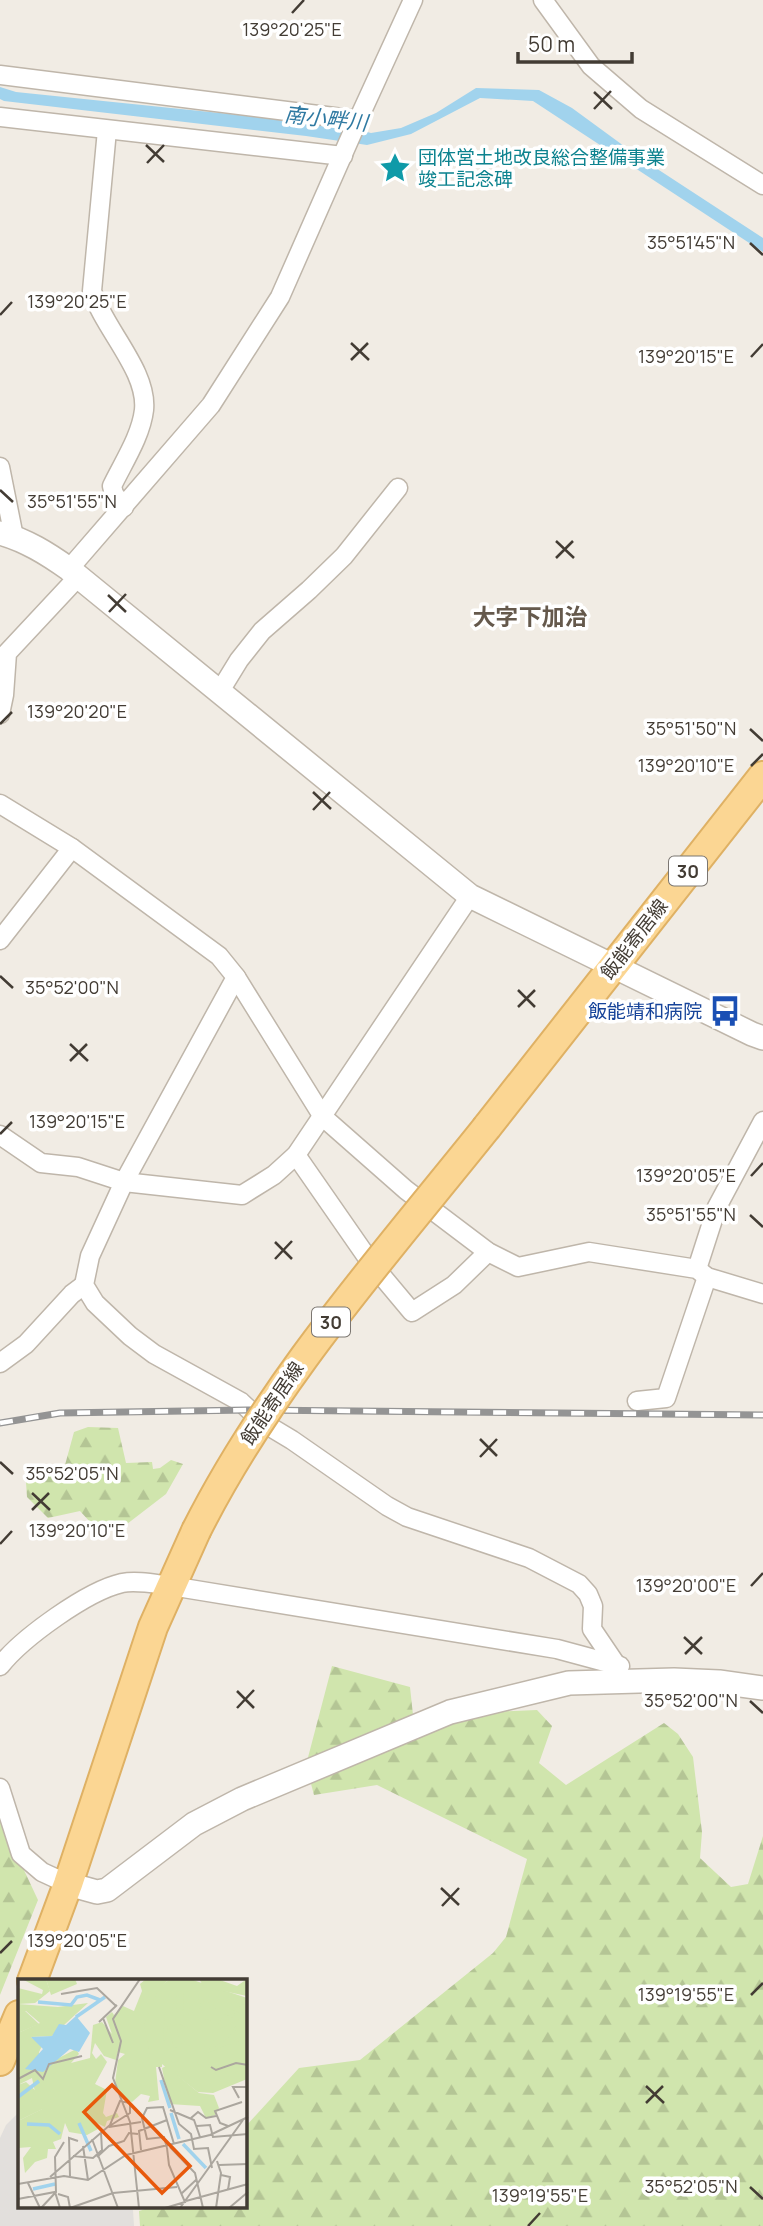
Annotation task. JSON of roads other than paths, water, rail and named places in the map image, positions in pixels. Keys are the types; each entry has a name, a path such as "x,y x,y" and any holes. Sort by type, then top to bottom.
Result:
{"main road":[{"name":"飯能寄居線","path":"33,1979 68,1884 153,1627 217,1490 248,1438 307,1352 763,776"},
{"path":"0,2062 18,2017"}],"street":[{"path":"0,714 4,695 3,650 73,573 124,507 211,405 280,297 413,0"},
{"path":"542,0 591,66 642,109 763,185"},
{"path":"0,75 357,122"},
{"path":"0,117 344,153"},
{"path":"107,130 92,291 101,314 138,376 143,390 144,409 140,426 112,486 114,494 124,507"},
{"path":"0,467 7,535 48,554 73,573 470,896 763,1038"},
{"path":"220,691 239,660 262,631 344,556 398,488"},
{"path":"0,804 72,848 219,956 236,977 323,1117 406,1190 488,1252 518,1267 589,1252 702,1273 763,1294"},
{"path":"0,940 72,848"},
{"path":"0,1135 41,1163 78,1167 124,1182 242,1195 274,1175 296,1155 470,896"},
{"path":"0,1363 26,1345 72,1294 84,1285 90,1256 124,1182 236,977"},
{"path":"637,1401 666,1398 702,1273 717,1207 763,1121"},
{"path":"296,1155 356,1243 393,1292 412,1312 454,1285 488,1252"},
{"path":"84,1285 95,1303 154,1354 241,1402 262,1422 387,1506 407,1517 529,1558 579,1584 588,1594 593,1606 592,1629 621,1672"},
{"path":"1,1659 26,1639 104,1589 123,1583 171,1586 556,1649 621,1672 763,1688"},
{"path":"0,1788 22,1854 29,1864 68,1884 97,1892 107,1890 194,1824 242,1799 450,1712 621,1672"}],"water":[{"path":"0,87 16,92 345,126 371,133 401,128 436,113 476,88 539,90 572,108 639,157 763,238 763,252 533,101 480,98 411,134 367,145 4,101 0,99"}],"railway":[{"path":"0,1423 60,1413 248,1410 763,1415"}],"place":[{"name":"団体営土地改良総合整備事業 竣工記念碑","path":"395,168"},
{"name":"飯能靖和病院","path":"725,1011"}],"district":[{"name":"大字下加治","path":"530,616"}],"water label":[{"name":"南小畔川","path":"326,118"}]}
